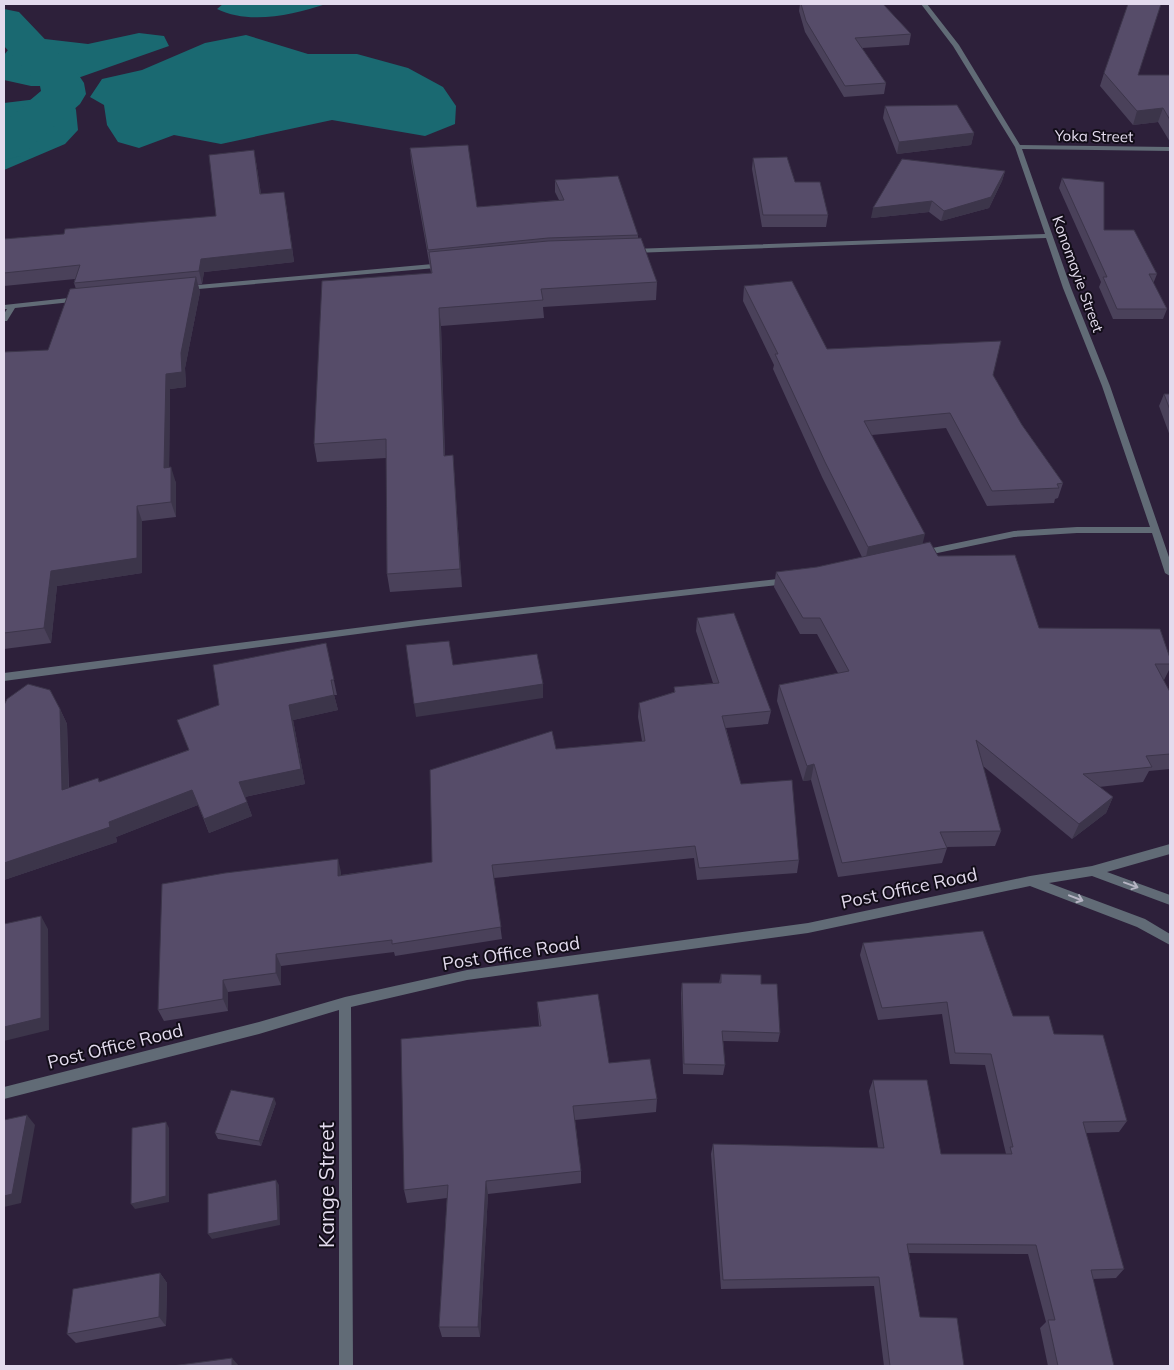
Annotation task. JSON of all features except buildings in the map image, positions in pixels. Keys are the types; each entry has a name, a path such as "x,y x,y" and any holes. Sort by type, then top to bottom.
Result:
{"street":[{"name":"Konomayie Street","path":"924,4 956,45 1018,147 1067,288 1106,386 1170,573"},
{"name":"Yoka Street","path":"1018,147 1170,149"},
{"path":"625,252 1049,236"},
{"path":"182,289 449,264"},
{"path":"4,307 88,298"},
{"path":"4,319 13,306"},
{"path":"908,556 1014,534 1076,530 1155,530"},
{"path":"4,677 418,623 795,580"},
{"name":"Post Office Road","path":"4,1093 250,1030 345,1003 467,975 808,928 1030,881 1092,871 1170,849"},
{"name":"Post Office Road","path":"1092,871 1170,900"},
{"path":"1030,881 1140,923 1170,940"},
{"name":"Kange Street","path":"345,1003 346,1366"}],"shaded area":[{"path":"223,4 326,4 285,15 243,17 217,9"},
{"path":"139,33 164,36 169,46 55,86 31,86 4,80 4,55 19,36 88,44"},
{"path":"246,35 308,54 357,54 408,68 443,87 456,106 455,124 425,136 332,120 221,144 174,135 139,148 118,142 107,125 104,105 90,97 102,79 142,70 205,43"},
{"path":"70,93 76,110 78,130 65,144 4,170 4,103 54,97"}],"waterway":[{"path":"4,21 62,83 64,94 4,146"}]}
